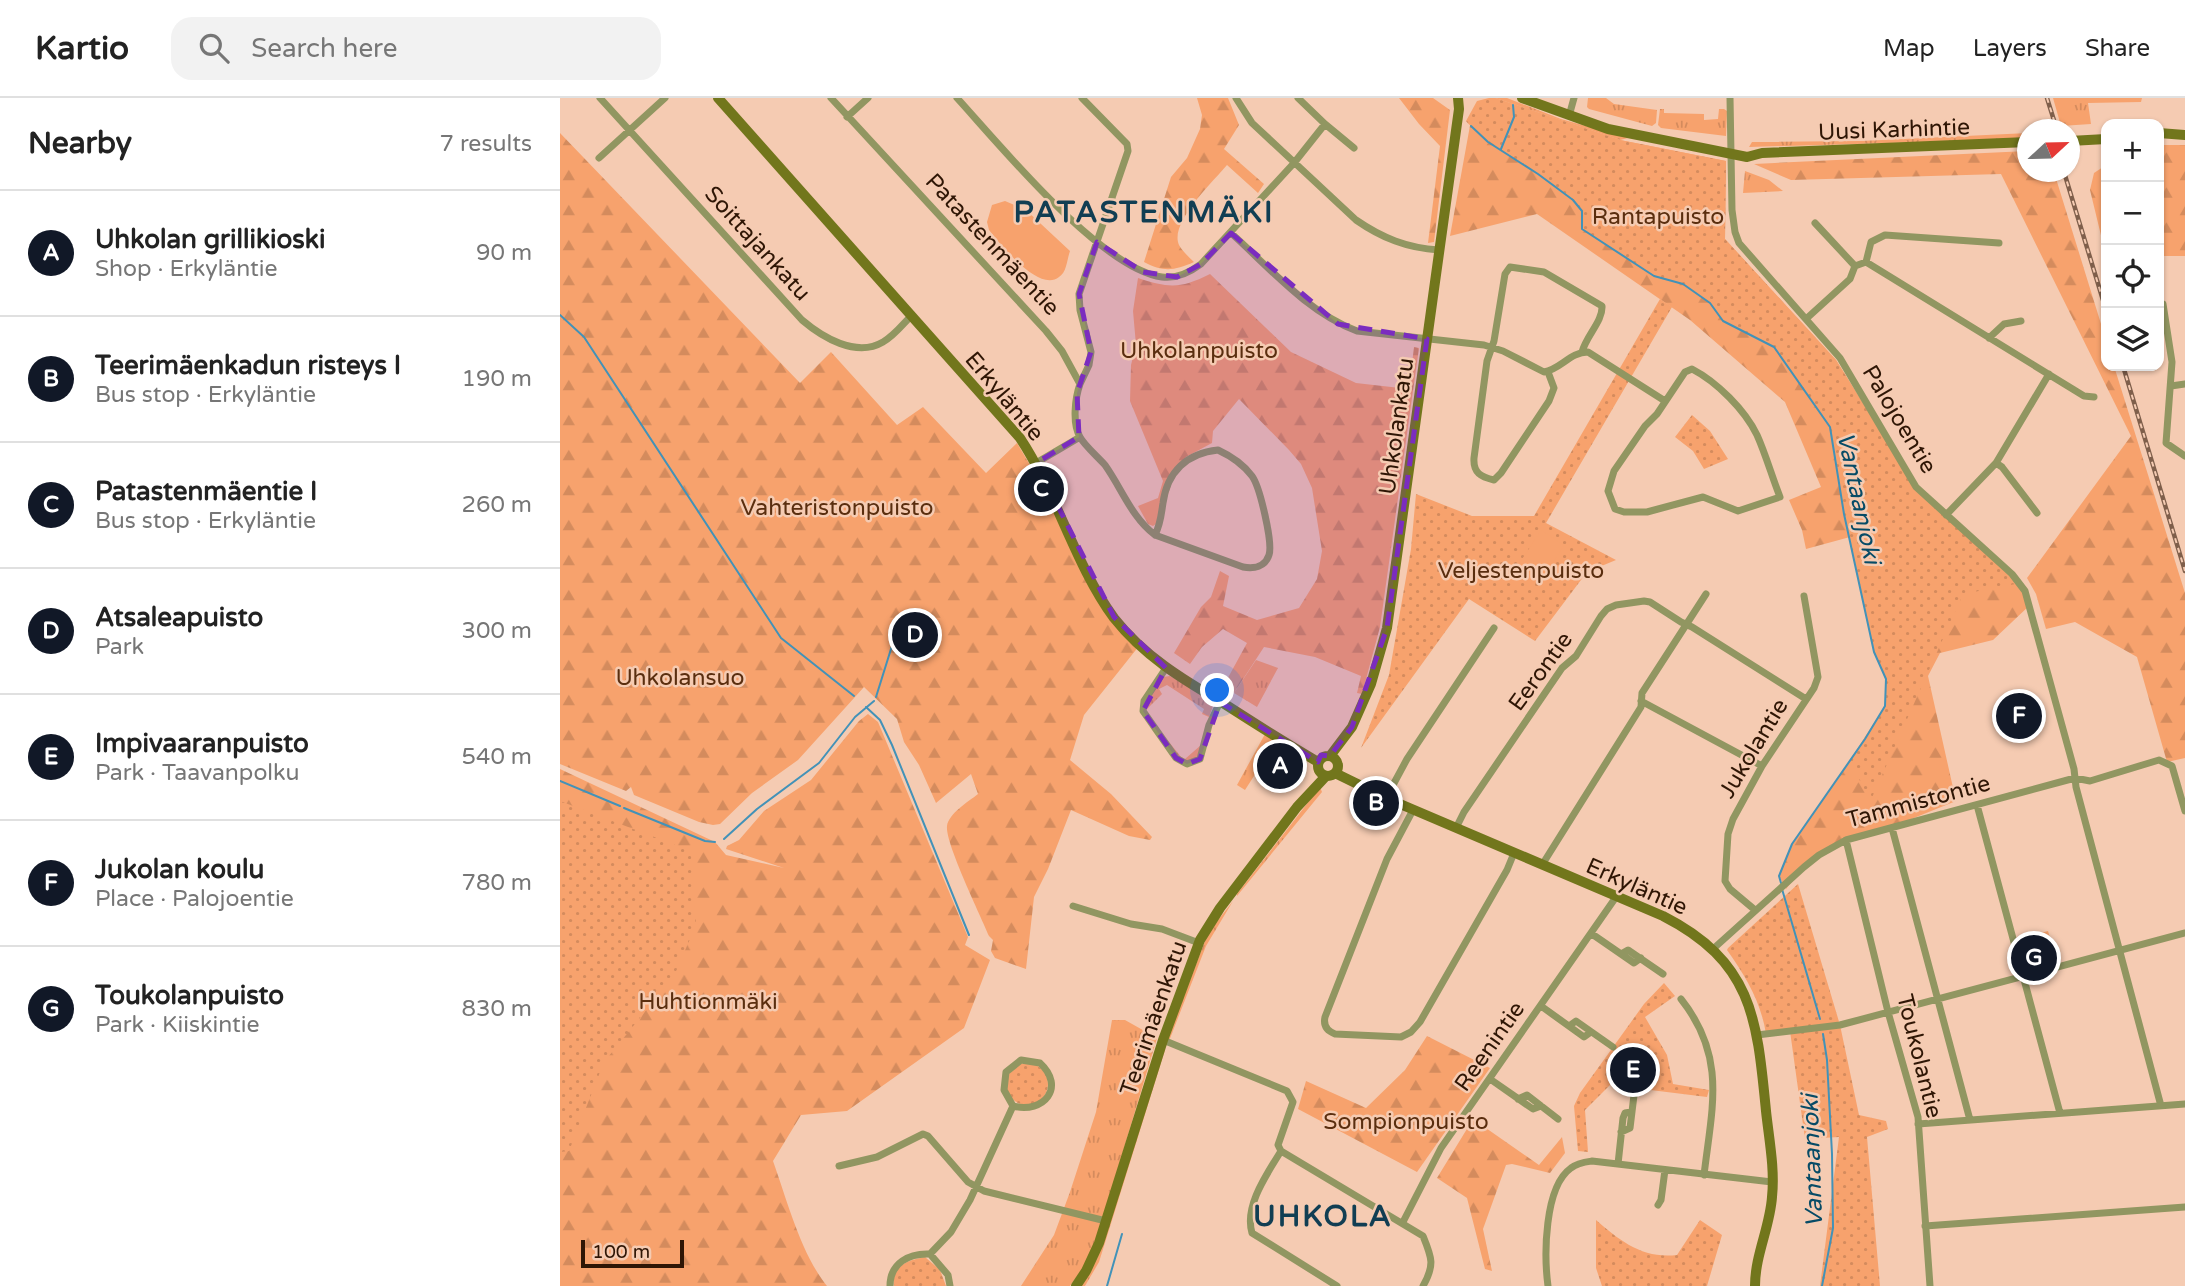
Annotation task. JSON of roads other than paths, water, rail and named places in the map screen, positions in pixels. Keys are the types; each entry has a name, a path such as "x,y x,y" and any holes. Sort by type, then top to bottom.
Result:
{"street":[{"name":"Soittajankatu","path":"600,98 802,320 817,332 831,340 871,347 887,340 912,316"},
{"path":"599,158 665,98"},
{"name":"Erkyläntie","path":"718,98 1011,427 1035,463 1093,583 1114,617 1150,657 1325,770 1386,799 1684,926 1713,948 1745,994 1757,1035 1772,1182 1770,1213 1758,1260 1755,1286"},
{"name":"Patastenmäentie","path":"831,98 952,226 1046,331 1062,351 1080,384"},
{"path":"847,117 868,98"},
{"path":"957,98 1079,228 1143,272 1162,277 1177,277 1202,264 1294,163 1325,124"},
{"path":"1082,98 1127,144 1128,150 1079,294 1080,310 1091,352 1089,365 1080,384 1076,415 1080,437 1106,467 1139,521 1155,535 1253,569 1264,563 1270,549 1262,499 1254,479 1240,463 1218,450 1193,454 1178,468 1168,483 1162,521 1155,535"},
{"path":"1236,98 1252,123 1356,220 1371,231 1407,246 1439,250"},
{"path":"1298,98 1354,148"},
{"name":"Uhkolankatu","path":"1333,759 1352,727 1371,684 1387,628 1459,103 1465,98"},
{"name":"Uusi Karhintie","path":"1522,98 1569,116 1659,141 1731,153 1746,150 1762,153 2017,142"},
{"path":"1569,116 1574,98"},
{"name":"Palojoentie","path":"1730,98 1732,210 1739,243 1840,358 1910,479 2012,574 2025,591 2161,1106"},
{"path":"2080,140 2101,139"},
{"path":"1815,223 1855,266"},
{"path":"1231,233 1321,314 1338,324 1357,331 1492,347 1548,372 1555,388 1549,401 1501,472 1494,480 1482,478 1474,463 1487,361 1492,347 1505,274 1510,267 1544,272 1602,306 1602,313 1581,352 1548,372"},
{"path":"1866,262 1871,242 1885,235 1999,243"},
{"path":"1806,318 1850,279 1855,266 1866,262"},
{"path":"1866,262 2084,396 2094,397"},
{"path":"2164,308 2172,362 2166,443 2185,456"},
{"path":"1989,338 2004,324 2021,321"},
{"path":"1581,352 1594,354 1665,401"},
{"path":"1692,369 1710,381 1747,419 1754,430 1780,497 1738,511 1703,497 1647,512 1624,512 1615,509 1608,491 1614,471 1665,401 1685,372 1692,369"},
{"path":"1947,515 1996,463 2049,374"},
{"path":"2171,386 2185,384"},
{"path":"1035,463 1080,437"},
{"path":"1996,463 2002,467 2037,513"},
{"path":"1542,865 1641,707 1642,693 1706,594"},
{"name":"Jukolantie","path":"1755,910 1730,889 1723,874 1732,819 1762,766 1814,688 1818,677 1804,596"},
{"name":"Eerontie","path":"1456,828 1464,812 1555,679 1576,656 1601,616 1616,606 1644,601 1806,699"},
{"path":"1386,799 1407,759 1494,628"},
{"path":"1166,668 1144,701 1143,710 1176,758 1187,764 1200,759 1209,725 1220,702"},
{"path":"1641,701 1762,766"},
{"path":"1325,770 1324,757 1333,759"},
{"name":"Teerimäenkatu","path":"1076,1286 1095,1254 1163,1040 1199,943 1220,908 1313,789 1333,759"},
{"name":"Tammistontie","path":"1713,948 1819,855 1846,840 2075,778 2090,781 2159,760 2167,762 2175,771 2185,811"},
{"path":"1977,805 2060,1113"},
{"path":"1413,810 1387,859 1325,1017 1326,1029 1335,1034 1401,1037 1412,1032 1507,870 1514,853"},
{"path":"1892,828 1970,1120"},
{"name":"Toukolantie","path":"1846,840 1918,1124 1930,1286"},
{"name":"Reenintie","path":"1403,1222 1441,1148 1616,897"},
{"path":"1073,906 1131,924 1172,932 1199,943"},
{"path":"1757,1035 1840,1025 2185,933"},
{"path":"1592,934 1621,954 1628,950 1663,974"},
{"path":"1681,999 1696,1017 1703,1031 1713,1068 1713,1103 1704,1175"},
{"path":"1541,1006 1569,1026 1576,1021 1613,1046"},
{"path":"1163,1040 1287,1091 1293,1102 1279,1145 1281,1152 1403,1222 1425,1239 1432,1271 1423,1286"},
{"path":"1020,1060 1040,1063 1050,1075 1051,1091 1047,1098 1035,1106 1013,1106 1004,1090 1006,1072 1020,1060"},
{"path":"1490,1079 1518,1099 1527,1095 1558,1119"},
{"path":"1618,1164 1623,1118 1625,1113 1631,1112 1635,1087"},
{"path":"1918,1124 2185,1104"},
{"path":"930,1254 951,1232 976,1187 1013,1106"},
{"path":"839,1166 877,1157 923,1134 928,1136 968,1182 976,1187 1106,1221"},
{"path":"1281,1152 1263,1182 1249,1219 1252,1233 1337,1286"},
{"path":"1548,1286 1545,1252 1554,1195 1561,1178 1568,1170 1583,1163 1618,1164 1772,1182"},
{"path":"1658,1205 1665,1170"},
{"path":"1926,1226 2185,1208"},
{"path":"890,1286 897,1264 920,1253 930,1254 948,1275 950,1286"}],"waterway":[{"path":"1501,149 1514,117 1513,105"},
{"name":"Vantaanjoki","path":"1471,126 1488,142 1573,200 1582,211 1582,229 1654,276 1683,284 1710,303 1723,321 1774,347 1830,427 1844,514 1874,652 1886,679 1885,706 1792,844 1779,876 1781,883"},
{"path":"560,315 584,337 781,638 854,696"},
{"path":"876,697 901,617 905,611 910,611"},
{"path":"724,839 757,809 819,763 855,717 874,701"},
{"path":"866,707 880,720 892,745 969,935"},
{"path":"560,781 620,806"},
{"path":"624,808 705,841 715,842"},
{"name":"Vantaanjoki","path":"1782,889 1820,1019"},
{"name":"Vantaanjoki","path":"1822,1286 1833,1228 1832,1154 1823,1034"},
{"path":"1107,1286 1122,1234"}],"railway":[{"path":"2047,98 2054,119"},
{"path":"2067,182 2105,308"},
{"path":"2125,371 2185,571"}],"place":[{"name":"Patastenmäentie I","path":"1041,489"},
{"name":"Atsaleapuisto","path":"915,635"},
{"name":"Jukolan koulu","path":"2019,716"},
{"name":"Uhkolan grillikioski","path":"1280,766"},
{"name":"Teerimäenkadun risteys I","path":"1376,803"},
{"name":"Toukolanpuisto","path":"2034,958"},
{"name":"Impivaaranpuisto","path":"1633,1070"}],"district":[{"name":"PATASTENMÄKI","path":"1144,212"},
{"name":"UHKOLA","path":"1323,1216"}],"park label":[{"name":"Rantapuisto","path":"1658,216"},
{"name":"Uhkolanpuisto","path":"1199,350"},
{"name":"Vahteristonpuisto","path":"837,507"},
{"name":"Veljestenpuisto","path":"1521,570"},
{"name":"Uhkolansuo","path":"680,677"},
{"name":"Huhtionmäki","path":"708,1001"},
{"name":"Sompionpuisto","path":"1406,1121"}]}
